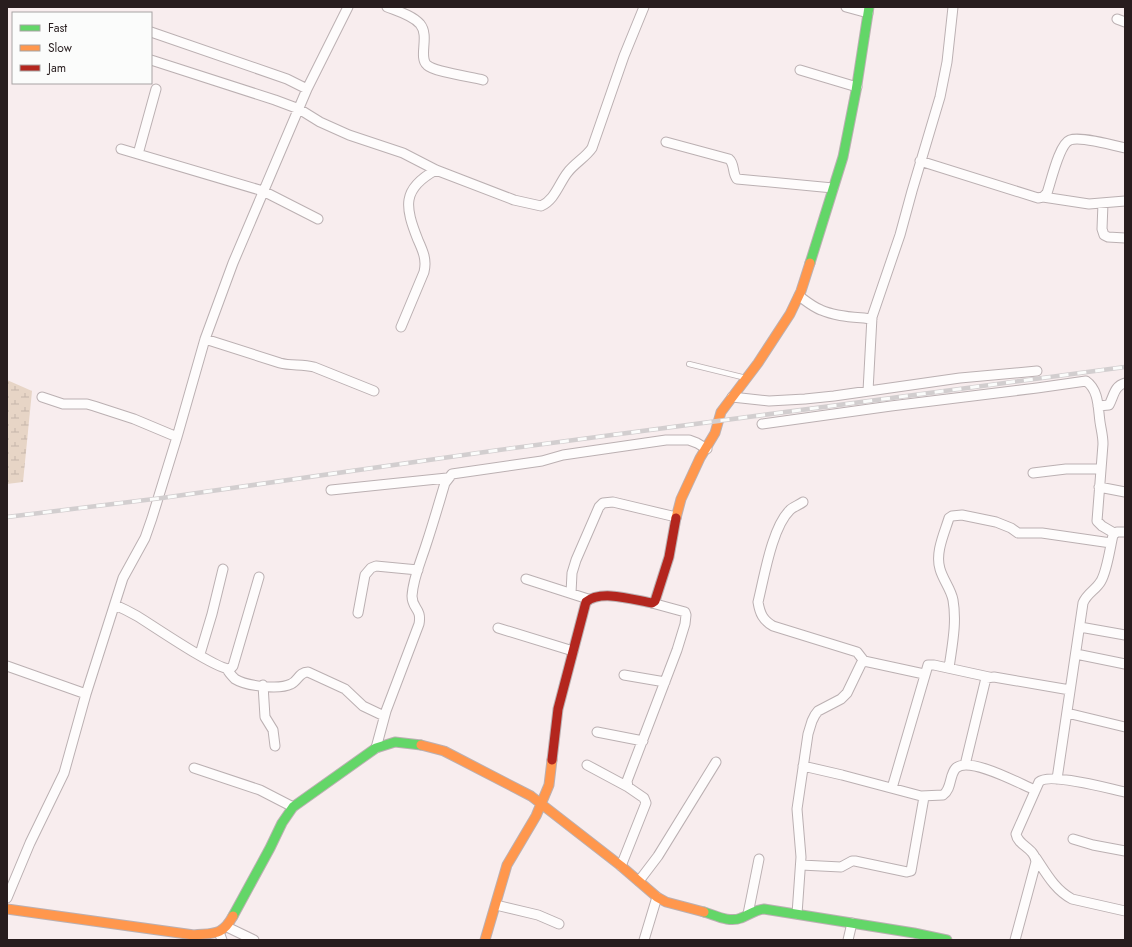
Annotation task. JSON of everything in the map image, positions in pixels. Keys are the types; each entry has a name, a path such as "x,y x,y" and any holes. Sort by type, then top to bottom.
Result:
{"street":[{"path":"7,898 30,843 64,773 86,694 123,578 145,538 177,437 205,339 233,263 298,109 348,7"},
{"path":"387,7 412,17 424,30 425,64 435,69 483,80"},
{"path":"152,60 275,100 298,109 320,122 349,135 403,154 436,170 523,203 541,206 547,203 568,171 592,148 624,56 644,7"},
{"path":"652,603 656,599 665,572 676,517 688,484 700,458 707,449 715,433 722,412 758,363 790,314 799,296 842,157 857,87 869,10 846,7"},
{"path":"868,391 872,319 900,235 944,81 953,7"},
{"path":"152,32 288,79 307,89"},
{"path":"800,70 857,87"},
{"path":"138,154 156,89"},
{"path":"1043,197 1047,194 1063,147 1070,140 1077,139 1100,142 1125,148"},
{"path":"666,142 729,159 733,163 734,175 737,179 833,188"},
{"path":"121,149 263,191 318,219"},
{"path":"920,161 1032,197 1043,197 1080,203 1125,201"},
{"path":"402,327 426,265 425,256 412,225 408,209 409,198 412,189 418,182 426,175 436,170"},
{"path":"1103,203 1102,229 1104,235 1108,237 1125,238"},
{"path":"799,296 819,310 837,316 872,319"},
{"path":"205,339 280,363 288,365 304,364 314,367 374,391"},
{"path":"732,397 769,402 834,396 960,378 1037,371"},
{"path":"762,424 1083,381 1089,384 1096,396 1103,444 1097,520 1102,526 1114,533 1125,532"},
{"path":"1098,408 1109,405 1116,388 1119,385 1125,384"},
{"path":"42,397 63,404 87,404 94,406 134,419 177,437"},
{"path":"331,490 447,478 452,474 457,473 542,461 563,455 666,440 689,440 707,449"},
{"path":"1033,472 1066,468 1101,469"},
{"path":"376,748 384,716 419,624 419,612 415,606 412,596 418,570 447,478"},
{"path":"1099,488 1125,492"},
{"path":"571,593 572,573 576,560 599,507 603,503 613,502 676,517"},
{"path":"803,502 791,509 780,523 758,602 762,618 774,626 857,652 864,661 924,674"},
{"path":"949,668 955,616 953,599 940,568 938,559 949,518 952,516 962,516 996,522 1011,528 1018,533 1042,533 1111,543"},
{"path":"1057,779 1085,598 1104,576 1114,533"},
{"path":"358,613 365,575 371,568 376,566 418,570"},
{"path":"200,654 223,569"},
{"path":"227,669 230,669 233,666 259,577"},
{"path":"526,579 588,599 593,597 610,596 652,603 683,611 686,615 684,630 627,781 628,787"},
{"path":"485,940 506,865 542,805 551,776 557,718 584,606 588,599"},
{"path":"115,604 227,669 236,679 263,686 279,687 293,684 301,674 308,672 345,689 363,706 384,716"},
{"path":"1080,627 1125,635"},
{"path":"498,628 573,651"},
{"path":"1076,654 1125,664"},
{"path":"797,914 801,848 797,809 808,734 814,715 823,708 841,699 847,693 861,664 864,661"},
{"path":"892,788 928,664 989,677 1070,690"},
{"path":"7,666 86,694"},
{"path":"624,675 665,682"},
{"path":"965,765 984,683 986,678 989,677"},
{"path":"263,686 265,717 273,730 275,746"},
{"path":"1067,713 1125,727"},
{"path":"597,732 643,741"},
{"path":"223,933 282,824 293,807 376,748 395,742 402,742 418,744 444,751 531,796 621,866 657,897 679,906 732,920 741,919 760,909 852,923 947,940"},
{"path":"639,881 658,856 716,762"},
{"path":"587,765 628,787 644,798 646,804 621,866"},
{"path":"803,766 924,797 943,795 949,788 955,769 958,766 965,765 988,769 1035,790"},
{"path":"194,768 260,790 293,807"},
{"path":"1125,792 1057,779 1042,779 1035,790 1016,834 1016,838 1032,852 1056,886 1066,896 1072,899 1125,911"},
{"path":"801,865 841,867 855,861 911,872 924,797"},
{"path":"1073,839 1093,845 1125,851"},
{"path":"1015,940 1036,858"},
{"path":"748,914 759,859"},
{"path":"644,940 657,897"},
{"path":"496,905 538,915 559,924"},
{"path":"7,909 194,935 223,933 254,940"},
{"path":"848,940 852,923"}],"lane":[{"path":"689,364 746,378"}],"green space":[{"path":"7,380 32,391 23,482 7,484"}],"railway":[{"path":"7,517 162,498 499,450 1125,367"}],"traffic: fast":[{"path":"810,263 843,157 856,91 869,7"},
{"path":"233,916 282,823 293,807 376,748 395,742 421,745"},
{"path":"704,912 732,920 764,909 914,933 947,940"}],"traffic: slow":[{"path":"676,518 681,499 700,458 715,433 721,412 758,363 790,314 801,291 810,263"},
{"path":"421,745 444,751 531,796 621,866 657,897 666,902 704,912"},
{"path":"485,940 507,865 536,816 549,785 552,760"},
{"path":"7,909 194,935 217,932 225,927 233,916"}],"traffic: jam":[{"path":"552,760 558,709 586,602 592,598 600,596 618,596 652,603 655,601 669,557 676,518"}]}
